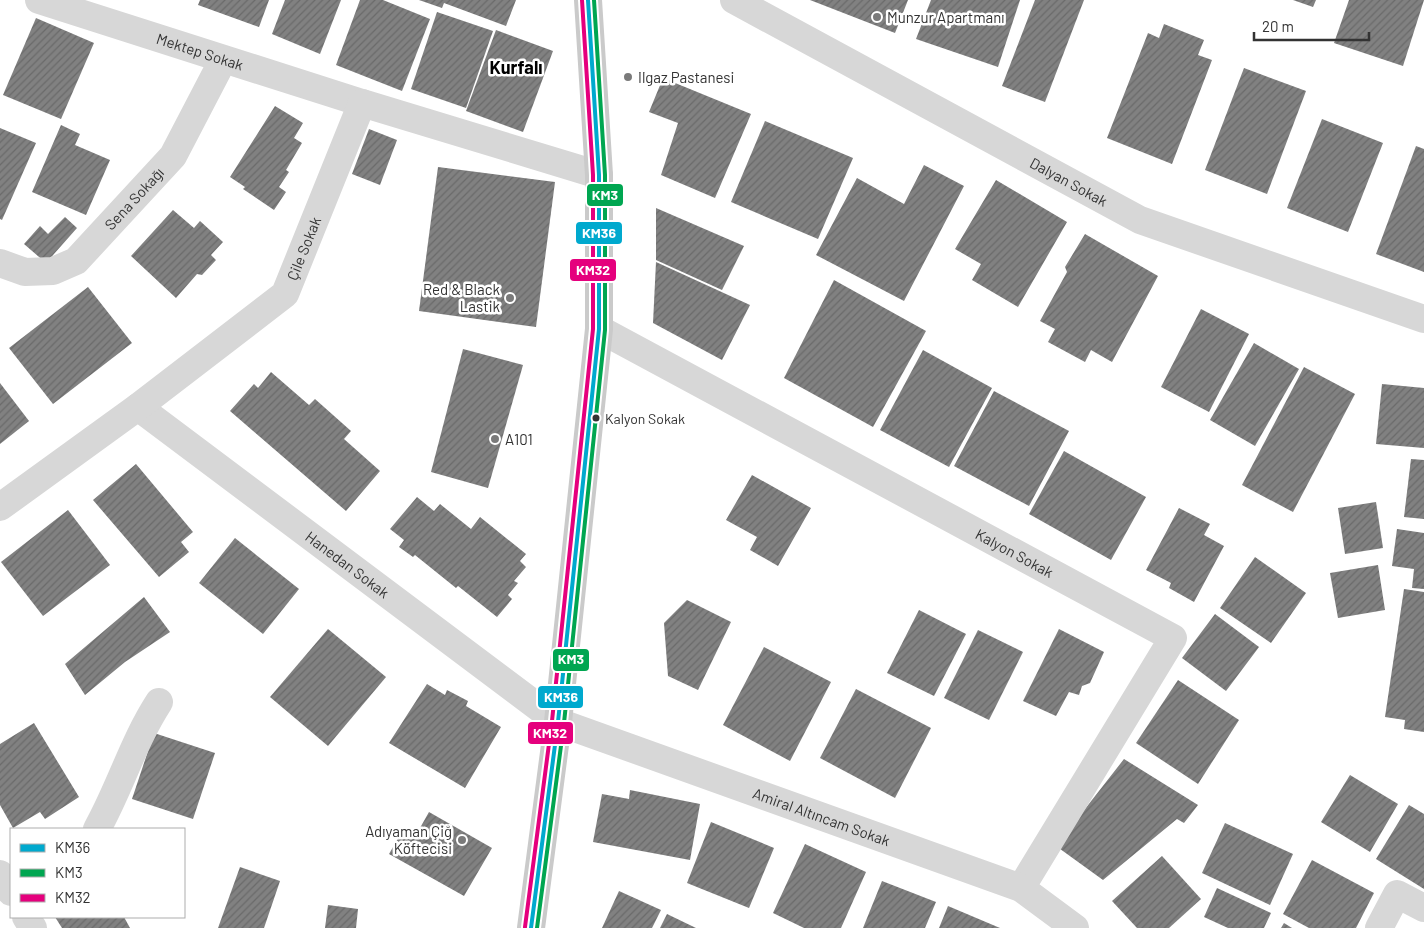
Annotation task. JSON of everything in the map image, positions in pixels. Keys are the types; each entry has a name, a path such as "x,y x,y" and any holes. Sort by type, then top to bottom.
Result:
{"main road":[{"path":"531,928 558,722 599,329 599,174 588,0"}],"street":[{"name":"Mektep Sokak","path":"39,0 362,103"},
{"name":"Dalyan Sokak","path":"734,0 1140,220 1424,319"},
{"name":"Sena Sokağı","path":"0,264 25,272 53,271 76,261 172,156 223,60"},
{"path":"362,103 599,174"},
{"name":"Çile Sokak","path":"0,507 138,408 285,294 362,103"},
{"name":"Kalyon Sokak","path":"599,329 1173,638 1021,888"},
{"name":"Hanedan Sokak","path":"138,408 558,722"},
{"path":"98,828 116,795 146,723 159,702"},
{"name":"Amiral Altıncam Sokak","path":"558,722 1021,888 1075,928"},
{"path":"0,874 10,890"},
{"path":"1379,928 1397,894 1424,908"}],"building":[{"path":"200,0 269,0 259,27 198,5"},
{"path":"285,0 341,0 320,54 272,34"},
{"path":"360,0 383,0 430,19 402,91 336,65"},
{"path":"419,0 516,0 506,26 444,3 442,8"},
{"name":"Munzur Apartmanı","path":"810,0 908,0 895,33"},
{"path":"931,0 1020,0 998,67 916,39"},
{"path":"1035,0 1084,0 1045,102 1002,86"},
{"path":"1293,0 1316,0 1313,7"},
{"path":"1349,0 1424,0 1403,66 1334,43"},
{"path":"437,12 493,31 466,108 411,89"},
{"path":"36,18 94,43 61,119 3,95"},
{"path":"1164,24 1204,40 1198,55 1212,60 1172,164 1107,138 1148,33 1159,38"},
{"path":"496,30 553,51 523,132 466,111"},
{"path":"1244,68 1306,91 1267,194 1205,170"},
{"path":"663,78 751,114 715,198 661,175 678,123 649,112"},
{"path":"275,106 303,123 294,138 302,143 286,170 289,172 279,187 286,192 274,210 243,189 245,187 230,177"},
{"path":"1322,119 1383,143 1348,232 1287,208"},
{"path":"765,121 853,158 818,239 731,202"},
{"path":"61,125 80,134 75,145 110,160 86,215 32,192"},
{"path":"0,128 36,143 2,220 0,219"},
{"path":"369,129 397,140 380,185 352,174"},
{"path":"1416,146 1424,149 1424,272 1376,254"},
{"path":"924,165 964,186 904,301 816,255 857,178 904,204"},
{"path":"438,167 555,182 536,327 419,311"},
{"path":"996,180 1067,222 1018,307 972,280 981,264 955,249"},
{"path":"656,208 744,246 722,290 656,260"},
{"path":"173,210 194,228 200,221 223,242 211,255 216,260 202,275 197,274 176,298 131,256"},
{"path":"65,217 77,228 46,263 24,244 40,226 48,234"},
{"path":"1085,234 1158,276 1112,362 1091,350 1085,362 1048,342 1055,329 1040,321 1067,272 1065,267"},
{"path":"656,262 750,305 722,360 653,323"},
{"path":"834,280 926,331 873,427 784,378"},
{"path":"88,287 132,343 53,404 9,348"},
{"path":"1201,309 1249,334 1209,412 1161,387"},
{"path":"1254,343 1299,369 1255,446 1210,420"},
{"path":"463,349 523,365 488,488 431,472"},
{"path":"923,350 992,388 949,467 880,430"},
{"path":"1304,367 1355,394 1293,512 1242,485"},
{"path":"271,372 309,405 315,399 351,431 344,439 380,471 346,511 230,411 254,384 258,388"},
{"path":"0,383 29,421 0,444"},
{"path":"1382,384 1424,388 1424,448 1376,444"},
{"path":"994,391 1069,431 1029,506 954,466"},
{"path":"1064,451 1146,497 1111,560 1029,514"},
{"path":"1411,459 1424,460 1424,519 1404,517"},
{"path":"136,464 193,532 181,542 189,552 159,577 93,500"},
{"path":"752,475 811,508 778,566 750,550 757,537 726,520"},
{"path":"417,497 434,511 440,504 471,529 480,517 526,554 520,561 526,567 514,581 518,583 508,595 512,599 497,617 458,586 456,588 415,555 413,557 399,547 404,540 390,529"},
{"path":"1376,502 1383,548 1345,554 1338,508"},
{"path":"1179,508 1210,524 1204,535 1224,546 1194,602 1169,588 1171,583 1146,570"},
{"path":"68,510 110,565 43,616 1,562"},
{"path":"1397,529 1424,533 1424,589 1412,588 1414,569 1392,566"},
{"path":"235,538 299,589 263,634 199,583"},
{"path":"1255,557 1306,593 1271,643 1220,608"},
{"path":"1378,565 1385,610 1338,618 1330,573"},
{"path":"1404,589 1424,592 1424,732 1404,729 1405,720 1385,717"},
{"path":"144,597 170,632 125,662 85,695 65,664"},
{"path":"687,600 731,622 698,690 668,676 664,623"},
{"path":"919,610 966,634 934,696 887,673"},
{"path":"1215,614 1259,647 1226,691 1182,658"},
{"path":"328,629 386,677 328,746 270,697"},
{"path":"1059,629 1104,652 1090,683 1082,686 1079,695 1069,692 1056,716 1023,701"},
{"path":"978,630 1023,652 989,720 944,698"},
{"path":"764,647 831,682 790,761 723,725"},
{"path":"1178,680 1239,720 1198,784 1136,743"},
{"path":"427,684 445,695 447,690 468,701 466,706 501,727 465,788 389,743"},
{"path":"856,689 931,728 895,798 820,758"},
{"path":"34,723 79,797 45,819 40,812 13,828 0,805 0,744"},
{"path":"154,733 215,753 193,819 132,799"},
{"path":"1124,759 1198,805 1184,823 1177,819 1103,880 1056,846"},
{"path":"1350,775 1398,804 1370,852 1321,822"},
{"path":"630,790 700,804 690,860 593,842 602,794 629,799"},
{"path":"1409,805 1424,814 1424,889 1376,859"},
{"path":"429,812 492,848 464,896 389,854 404,828 416,835"},
{"path":"711,822 774,848 749,908 687,883"},
{"path":"1225,823 1293,854 1270,905 1202,873"},
{"path":"805,844 866,872 841,928 804,928 773,913"},
{"path":"1162,856 1201,899 1169,928 1137,928 1112,901"},
{"path":"1312,860 1374,893 1356,928 1309,928 1283,914"},
{"path":"240,867 280,881 264,928 218,928"},
{"path":"882,881 936,902 925,928 863,928"},
{"path":"1217,888 1271,913 1264,928 1228,928 1204,917"},
{"path":"619,891 661,910 652,928 602,928"},
{"path":"328,905 358,909 356,928 325,928"},
{"path":"948,906 1000,928 939,928"},
{"path":"667,914 696,928 660,928"},
{"path":"56,918 125,918 130,928 62,928"},
{"path":"1284,923 1292,928 1281,928"}],"transit line":[{"name":"KM32","path":"525,927 552,721 593,329 593,175 582,0"},
{"name":"KM36","path":"531,928 558,722 599,329 599,175 588,0"},
{"name":"KM3","path":"537,928 564,723 605,330 605,175 594,0"}],"place":[{"name":"Munzur Apartmanı","path":"877,17"},
{"name":"Ilgaz Pastanesi","path":"628,77"},
{"name":"Red & Black Lastik","path":"510,298"},
{"name":"Kalyon Sokak","path":"596,418"},
{"name":"A101","path":"495,439"},
{"name":"Adıyaman Çiğ Köftecisi","path":"462,840"}],"district":[{"name":"Kurfalı","path":"516,67"}]}
